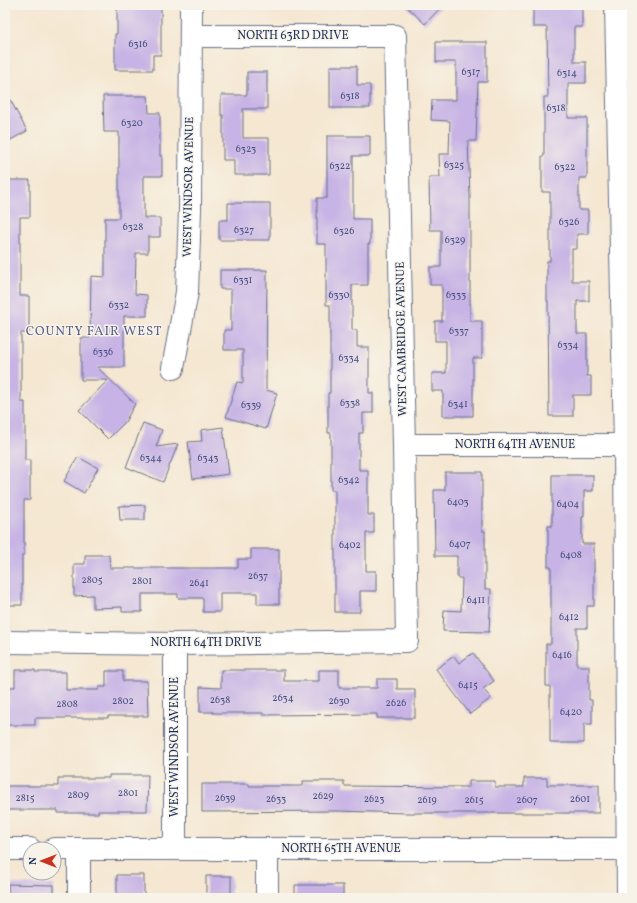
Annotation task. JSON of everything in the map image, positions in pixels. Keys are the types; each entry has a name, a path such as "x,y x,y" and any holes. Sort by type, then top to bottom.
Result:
{"street":[{"name":"WEST WINDSOR AVENUE","path":"173,368 187,292 190,210 191,5"},
{"path":"616,5 625,445 628,898"},
{"name":"NORTH 63RD DRIVE","path":"191,36 395,36"},
{"name":"WEST CAMBRIDGE AVENUE","path":"395,36 407,641"},
{"name":"NORTH 64TH AVENUE","path":"404,445 625,445"},
{"name":"NORTH 64TH DRIVE","path":"5,642 176,644 407,641"},
{"name":"WEST WINDSOR AVENUE","path":"176,644 176,849"},
{"path":"5,849 22,849"},
{"name":"NORTH 65TH AVENUE","path":"62,849 628,849"},
{"path":"79,849 79,898"},
{"path":"267,849 267,898"}],"building":[{"path":"117,5 161,5 161,55 153,55 153,70 115,70"},
{"path":"405,5 443,5 425,24"},
{"path":"533,5 582,5 582,27 574,27 574,62 586,62 586,83 568,83 568,118 587,118 587,178 579,178 579,210 588,210 588,234 577,234 577,249 572,249 572,281 589,281 589,301 577,301 577,334 587,334 587,376 591,376 591,395 573,395 573,416 549,416 547,261 550,261 550,192 542,192 542,156 544,156 544,97 548,97 547,27 533,27"},
{"path":"436,42 487,42 487,82 478,82 476,141 468,141 470,196 470,321 482,321 482,358 473,358 473,416 443,416 443,391 432,391 432,373 446,373 446,341 435,341 435,321 442,321 442,285 430,285 430,267 441,267 441,230 430,230 429,177 440,177 439,154 449,154 450,121 431,120 432,100 456,100 456,62 436,62"},
{"path":"330,66 357,66 357,85 370,85 370,108 330,108"},
{"path":"247,72 267,72 267,109 243,109 243,138 269,138 269,175 234,175 234,160 223,160 223,115 221,115 221,95 247,95"},
{"path":"5,90 27,131 5,143"},
{"path":"103,96 148,96 149,113 160,113 160,156 162,156 162,176 144,176 144,218 160,218 160,237 148,237 148,253 136,253 135,294 147,295 147,316 124,316 124,367 97,367 135,404 125,422 108,439 79,410 108,380 81,380 81,338 90,338 91,276 105,277 105,218 119,218 119,132 104,132"},
{"path":"327,136 370,136 370,156 353,156 353,219 370,219 370,244 368,244 368,285 352,285 352,330 357,330 357,347 369,347 369,393 373,393 373,413 363,413 363,433 359,433 359,470 368,470 368,515 374,515 374,533 366,533 366,571 376,571 376,591 360,591 360,612 335,612 335,490 331,490 331,433 328,433 328,393 330,393 330,305 326,305 326,244 317,244 317,198 327,198"},
{"path":"5,180 30,180 30,217 20,217 20,296 29,296 29,333 21,333 21,402 25,402 25,460 30,460 30,500 24,500 22,605 5,605"},
{"path":"228,203 270,203 270,240 219,240 219,220 228,220"},
{"path":"220,270 267,270 266,390 277,393 266,429 226,417 237,382 243,383 243,350 224,350 224,330 231,330 231,289 220,289"},
{"path":"143,423 162,430 156,447 178,444 163,482 126,467"},
{"path":"223,427 229,474 193,479 188,442 202,441 201,430"},
{"path":"78,457 98,468 84,493 64,481"},
{"path":"445,472 482,472 482,531 485,531 485,589 491,589 489,632 443,631 444,610 461,611 462,578 457,578 457,556 435,556 434,490 445,490"},
{"path":"552,475 593,475 593,491 584,491 582,544 594,544 594,606 587,606 587,628 577,628 577,666 589,666 589,700 592,700 592,724 584,724 584,743 550,743 550,686 546,686 546,644 551,644 551,567 548,567 548,526 552,526"},
{"path":"145,505 145,520 120,520 119,506"},
{"path":"251,549 279,549 279,604 257,604 257,593 220,593 220,612 203,612 203,598 178,598 178,594 142,594 142,612 122,612 122,607 93,608 93,595 74,596 74,564 85,564 85,555 109,555 110,568 238,568 238,559 251,559"},
{"path":"473,653 494,681 483,689 491,698 470,714 436,669 454,656 459,663"},
{"path":"15,670 35,670 35,672 66,672 66,690 99,690 99,687 106,687 106,671 123,671 123,681 147,681 148,716 108,716 108,718 35,718 35,725 5,725 5,687 15,687"},
{"path":"221,670 284,670 284,681 319,681 319,670 339,670 339,688 377,688 377,679 397,679 397,689 415,689 415,718 377,718 377,714 263,715 263,713 200,712 200,687 221,688"},
{"path":"109,775 148,775 147,811 58,813 58,810 5,810 5,786 58,786 58,778 109,778"},
{"path":"524,778 547,778 547,785 599,785 599,813 407,813 337,811 202,812 202,784 303,786 303,781 344,781 344,786 469,787 469,781 495,781 495,787 524,787"},
{"path":"117,875 144,875 144,898 117,898"},
{"path":"206,876 231,876 231,898 206,898"},
{"path":"8,884 54,885 54,898 8,898"},
{"path":"295,885 343,885 343,898 295,898"}],"district":[{"name":"COUNTY FAIR WEST","path":"94,332"}]}
